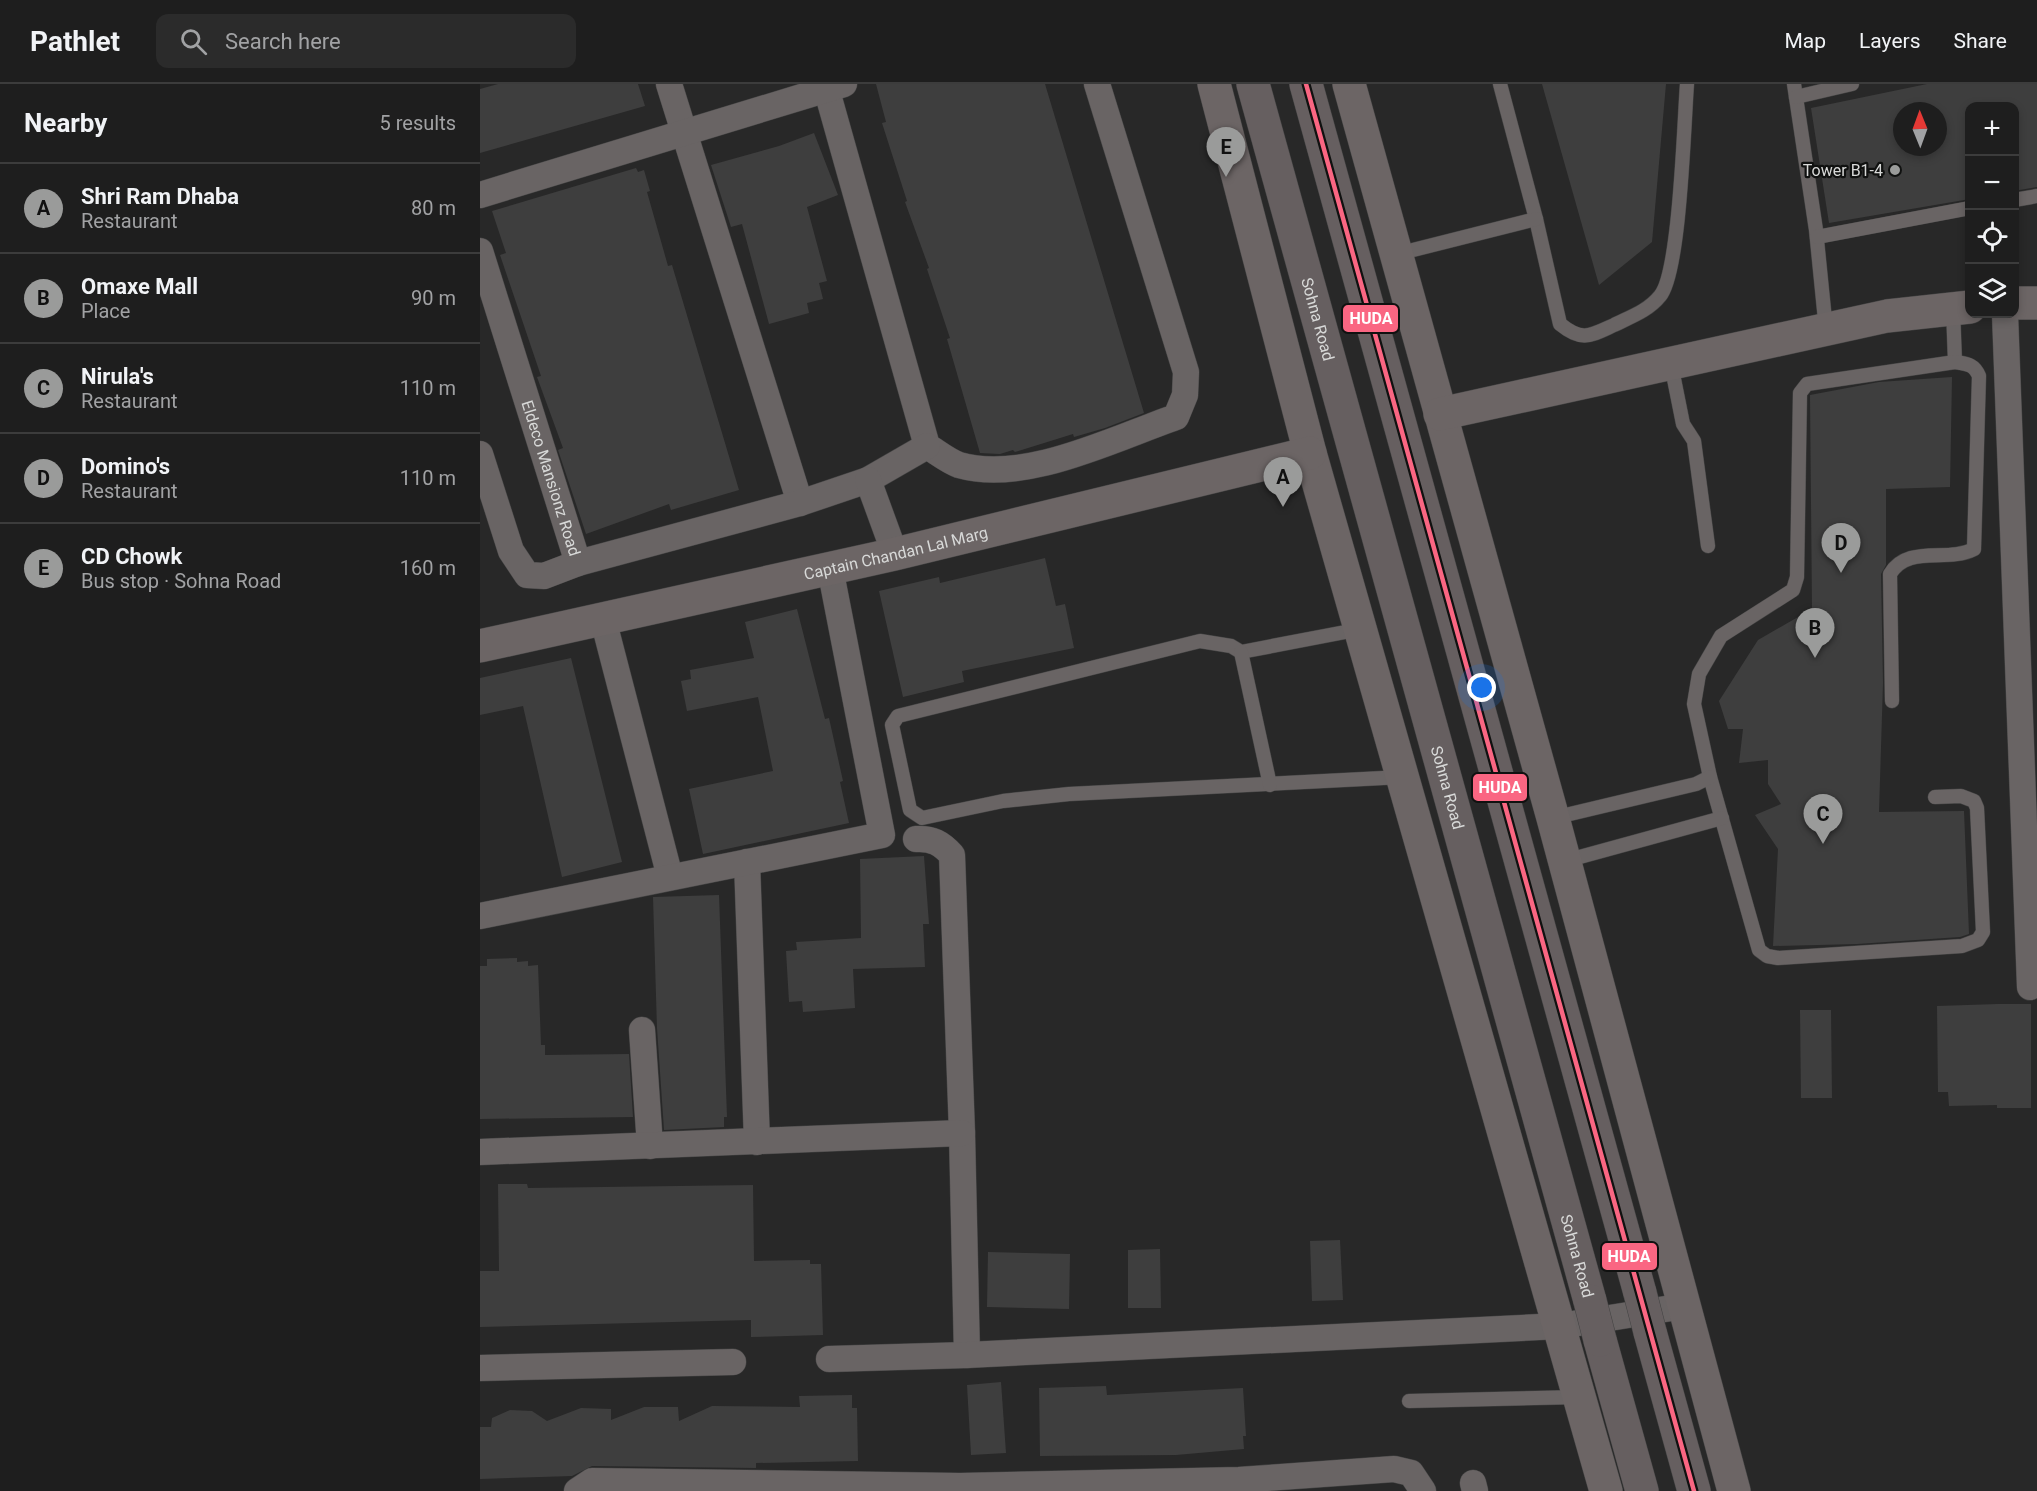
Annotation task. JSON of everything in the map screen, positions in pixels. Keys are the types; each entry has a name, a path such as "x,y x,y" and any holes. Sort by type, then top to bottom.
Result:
{"highway":[{"name":"Sohna Road","path":"1253,84 1642,1491"},
{"path":"1306,84 1694,1491"}],"main road":[{"path":"1214,84 1310,453 1606,1491"},
{"path":"1349,84 1564,861 1734,1491"},
{"path":"2019,303 2037,303"},
{"path":"1440,414 1887,316 1961,308"},
{"name":"Captain Chandan Lal Marg","path":"480,646 895,554 1310,453"}],"street":[{"path":"669,84 800,503"},
{"path":"480,195 832,86 927,446 956,464 983,470 1033,467 1176,417 1185,395 1186,372 1097,84"},
{"name":"Eldeco Mansionz Road","path":"480,251 578,563 544,576 527,575 511,551 480,454"},
{"path":"2005,318 2026,584 2032,896 2030,987"},
{"path":"578,563 800,503 868,480 927,446"},
{"path":"868,480 895,554"},
{"path":"480,916 882,835 831,568"},
{"path":"603,619 670,878"},
{"path":"916,839 928,838 942,844 952,855 967,1355"},
{"path":"747,862 757,1142"},
{"path":"642,1030 650,1146"},
{"path":"480,1152 962,1133"},
{"path":"829,1359 967,1355 1560,1326 1684,1306"},
{"path":"480,1368 734,1362"},
{"path":"577,1491 592,1481 960,1489 1239,1485 1394,1469 1411,1473 1423,1491"}],"lane":[{"path":"1500,84 1536,219 1560,324 1571,333 1589,337 1643,311 1661,295 1673,266 1687,84"},
{"path":"1826,330 1817,237 1795,91 1852,84"},
{"path":"2019,199 2037,196"},
{"path":"1817,237 1965,209"},
{"path":"1397,254 1536,219"},
{"path":"1955,362 1961,308"},
{"path":"1892,702 1890,574 1896,564 1909,557 1964,554 1974,549 1979,376 1976,368 1969,364 1955,362 1807,384 1800,393 1797,577 1793,590 1721,636 1699,674 1694,704 1710,777 1760,950 1767,956 1778,958 1962,946 1978,940 1983,933 1977,808 1974,801 1961,796 1935,797"},
{"path":"1671,364 1683,424 1694,441 1708,546"},
{"path":"1361,629 1241,652 1231,646 1200,641 898,716 892,725 894,743 910,810 922,819 1004,801 1069,794 1403,777"},
{"path":"1241,652 1270,785"},
{"path":"1552,818 1696,784 1710,777"},
{"path":"1564,861 1722,818"},
{"path":"1409,1401 1580,1397"}],"building":[{"path":"498,84 638,84 645,106 480,153 480,89"},
{"path":"876,84 1045,84 1144,413 1105,428 1074,437 1073,434 1015,452 1013,450 1000,454 980,453 947,339 950,338 927,269 929,268 905,202 907,201 882,123 886,122"},
{"path":"1542,84 1666,84 1652,242 1599,285"},
{"name":"Tower B1-4","path":"1927,84 2037,84 2037,187 2019,190 2019,102 1965,102 1965,200 1829,223 1811,108"},
{"path":"814,133 838,195 807,207 827,281 819,283 823,299 807,303 809,313 769,324 742,224 731,227 711,165 779,146"},
{"path":"636,168 638,172 644,170 650,191 647,192 668,266 672,265 739,490 671,510 669,504 586,534 558,450 563,448 537,377 541,376 500,255 506,253 492,211"},
{"path":"1952,377 1950,487 1886,489 1886,565 1881,574 1883,683 1879,812 1964,811 1969,934 1960,937 1857,944 1773,946 1778,849 1755,815 1781,804 1768,784 1768,760 1739,763 1743,729 1728,729 1719,701 1758,640 1812,609 1810,395 1879,382"},
{"path":"1045,558 1056,606 1065,604 1074,648 962,671 964,682 903,697 879,591 939,577 940,583"},
{"path":"797,609 825,719 829,718 843,781 840,782 849,823 703,854 689,789 773,771 758,697 687,711 681,681 691,679 690,670 754,658 745,622"},
{"path":"571,658 622,862 562,877 523,706 480,715 480,678"},
{"path":"924,856 929,924 923,924 925,967 853,969 855,1008 803,1012 802,1001 789,1002 786,951 797,950 796,942 861,938 860,859"},
{"path":"719,895 727,1117 724,1117 724,1127 664,1130 657,1028 653,897"},
{"path":"517,958 517,962 528,961 528,966 538,965 541,1045 545,1045 545,1055 629,1054 633,1117 480,1119 480,966 487,966 487,959"},
{"path":"2031,1004 2031,1108 1997,1108 1997,1105 1949,1106 1948,1092 1938,1092 1937,1006"},
{"path":"1800,1010 1831,1010 1832,1098 1801,1098"},
{"path":"498,1184 527,1184 528,1188 753,1185 754,1261 810,1260 810,1264 821,1264 823,1335 751,1337 751,1320 480,1327 480,1271 499,1271"},
{"path":"1340,1240 1343,1300 1312,1301 1310,1241"},
{"path":"1160,1249 1161,1308 1128,1308 1128,1250"},
{"path":"988,1252 1070,1254 1069,1309 987,1307"},
{"path":"1001,1382 1006,1453 971,1455 967,1385"},
{"path":"1106,1386 1107,1395 1243,1388 1246,1436 1243,1436 1244,1449 1176,1455 1040,1456 1039,1388"},
{"path":"852,1395 852,1408 857,1408 858,1461 756,1463 756,1468 592,1466 572,1476 480,1479 480,1427 491,1427 492,1418 510,1410 532,1411 547,1421 581,1408 611,1409 611,1420 644,1407 678,1407 679,1421 712,1406 800,1407 799,1396"}],"transit line":[{"name":"HUDA","path":"1306,84 1694,1491"}],"place":[{"name":"Tower B1-4","path":"1895,170"},
{"name":"CD Chowk","path":"1226,177"},
{"name":"Shri Ram Dhaba","path":"1283,507"},
{"name":"Domino's","path":"1841,573"},
{"name":"Omaxe Mall","path":"1815,658"},
{"name":"Nirula's","path":"1823,844"}]}
